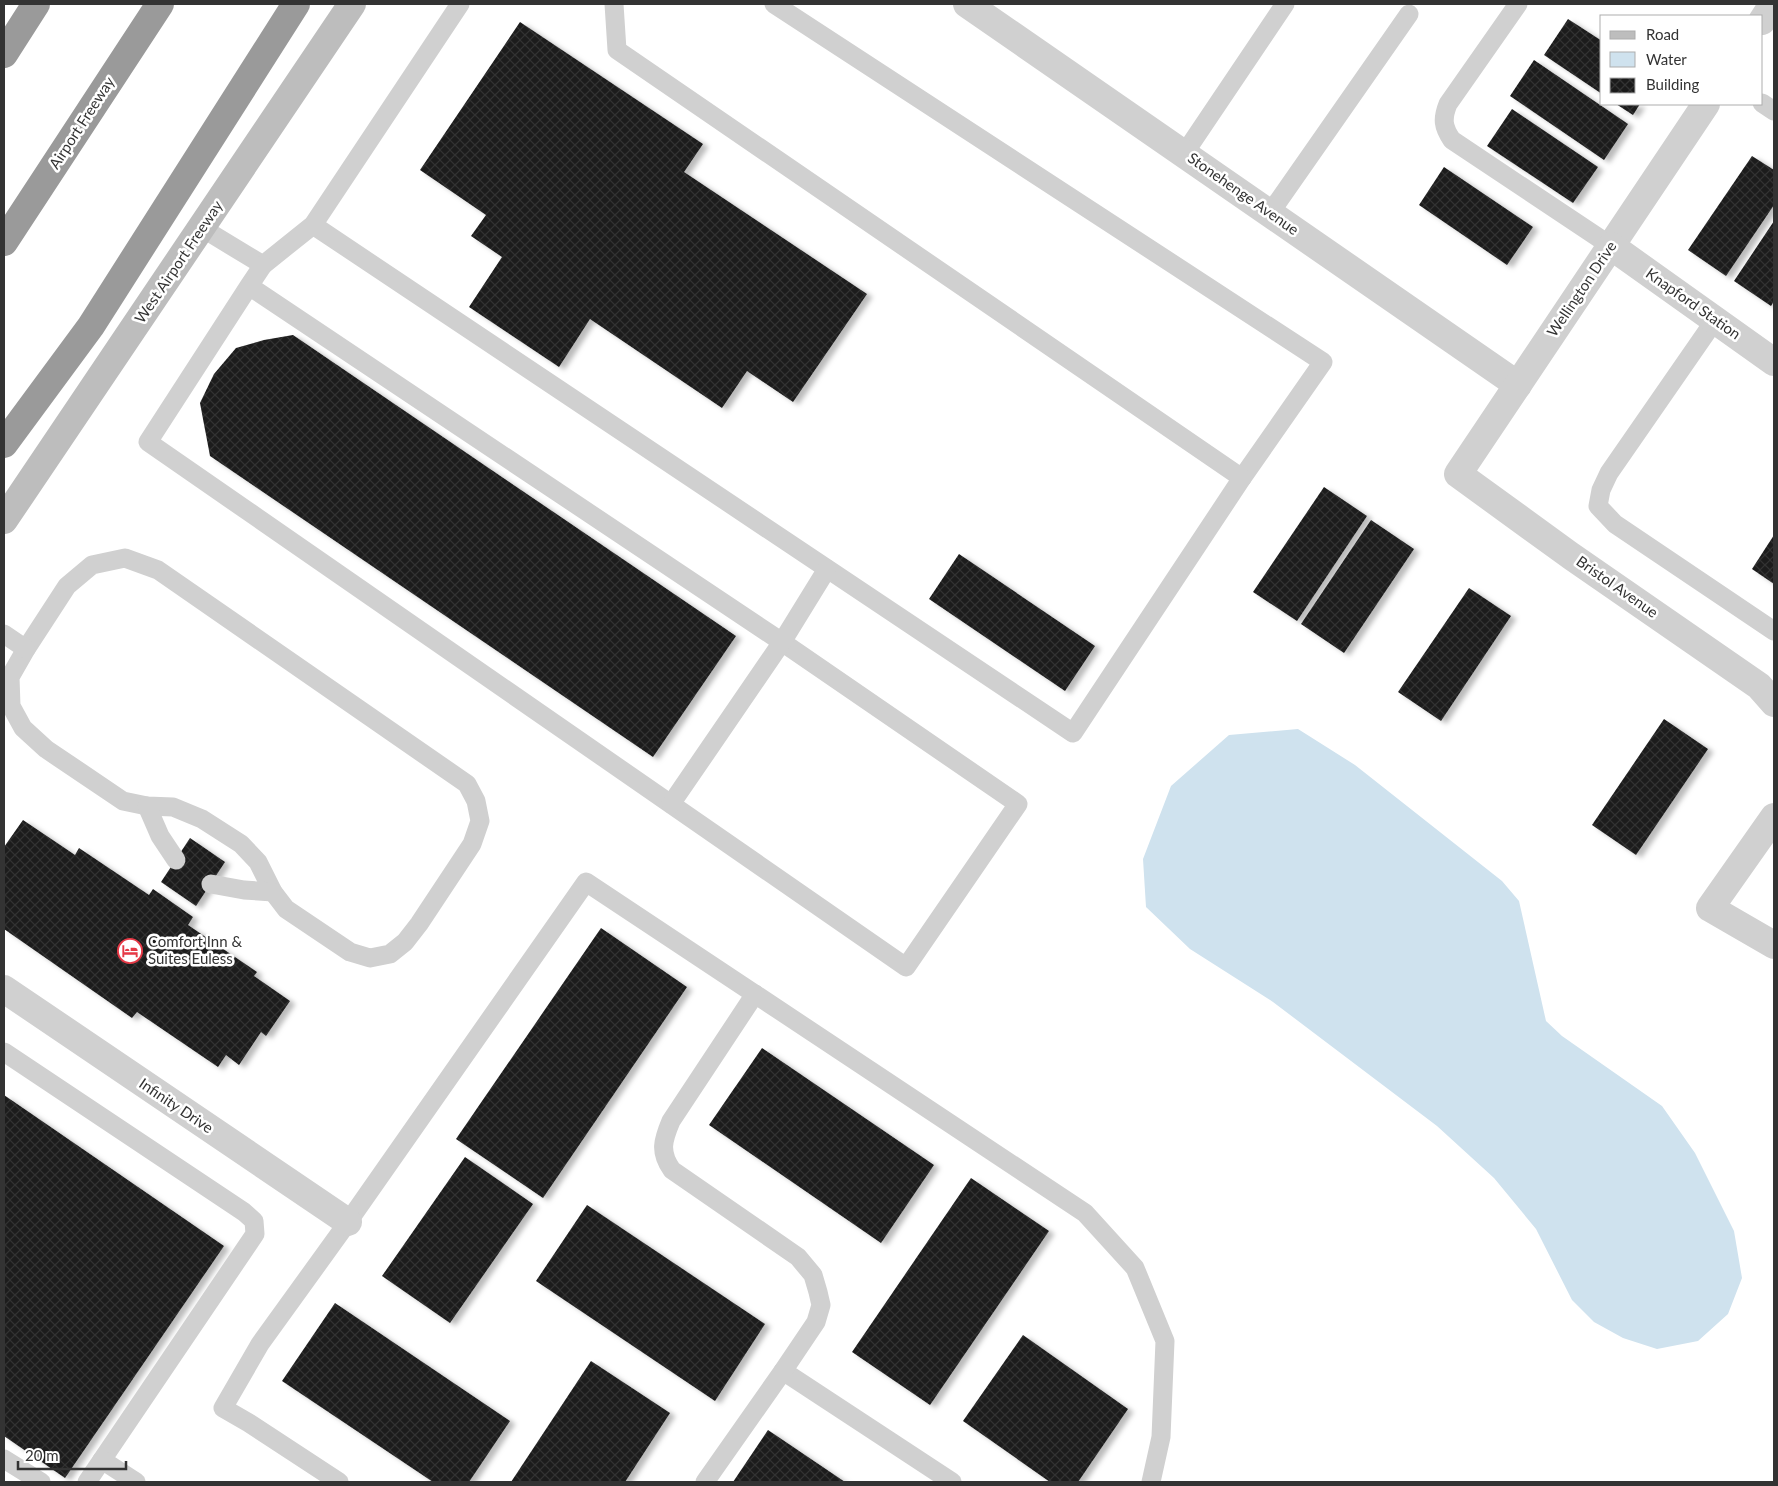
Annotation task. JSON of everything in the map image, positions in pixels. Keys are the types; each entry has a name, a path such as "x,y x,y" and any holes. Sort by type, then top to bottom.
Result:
{"highway":[{"path":"4,54 36,4"},
{"name":"Airport Freeway","path":"4,242 160,4"},
{"path":"4,444 91,326 296,4"}],"main road":[{"name":"West Airport Freeway","path":"4,520 352,4"}],"street":[{"name":"Stonehenge Avenue","path":"967,4 1518,385"},
{"path":"1763,20 1774,4"},
{"name":"Wellington Drive","path":"1458,474 1705,105"},
{"name":"Knapford Station","path":"1611,246 1774,362"},
{"name":"Bristol Avenue","path":"1458,474 1759,686 1774,703"},
{"path":"1774,817 1710,908 1774,944"},
{"name":"Infinity Drive","path":"4,989 348,1222"}],"lane":[{"path":"249,286 782,642 1018,804 906,967 148,442 249,286 263,265 313,225 460,4"},
{"path":"614,4 617,50 1242,478"},
{"path":"313,225 1073,733 1242,478 1323,362 774,4"},
{"path":"1184,154 1284,4"},
{"path":"1518,4 1448,104 1443,117 1446,132 1452,140 1611,246"},
{"path":"1270,213 1409,14"},
{"path":"1763,104 1774,111"},
{"path":"202,228 263,265"},
{"path":"1715,320 1609,473 1601,490 1598,506 1615,524 1774,631"},
{"path":"125,558 158,570 467,784 476,800 480,821 472,844 405,942 390,954 370,958 350,952 286,909 273,892 258,862 240,844 202,819 173,807 147,806 122,801 46,750 23,728 11,706 10,677 26,649 66,586 92,565 125,558"},
{"path":"671,804 782,642 827,569"},
{"path":"4,634 26,649"},
{"path":"147,806 160,836 176,860"},
{"path":"339,1482 249,1423 222,1408 260,1344 348,1222 586,882 1085,1213 1136,1268 1164,1341 1161,1437 1151,1482"},
{"path":"211,884 244,890 273,892"},
{"path":"705,1482 784,1371 816,1322 821,1305 813,1275 798,1257 672,1170 665,1160 663,1150 664,1137 671,1121 755,994"},
{"path":"4,1052 244,1212 254,1221 255,1234 87,1482"},
{"path":"784,1371 952,1482"},
{"path":"4,1459 41,1482"},
{"path":"102,1460 136,1482"}],"water":[{"path":"1298,729 1355,765 1502,881 1519,901 1546,1021 1562,1036 1662,1106 1695,1153 1734,1231 1742,1278 1728,1314 1698,1341 1657,1349 1623,1338 1594,1322 1572,1300 1536,1229 1494,1178 1437,1126 1273,1002 1190,949 1146,907 1143,859 1171,786 1229,735"}],"building":[{"path":"1568,19 1600,40 1600,93 1544,55"},
{"path":"520,22 703,144 684,172 867,294 793,402 747,371 722,408 590,319 559,367 469,307 502,257 471,236 486,215 420,170"},
{"path":"1534,60 1628,124 1604,160 1510,96"},
{"path":"1618,105 1639,105 1633,115"},
{"path":"1512,109 1598,167 1573,203 1487,146"},
{"path":"1752,156 1774,170 1774,205 1726,276 1688,250"},
{"path":"1444,167 1533,227 1507,265 1419,205"},
{"path":"1774,221 1774,301 1771,306 1734,281"},
{"path":"293,335 736,636 653,757 210,456 200,403 214,374 236,348 264,340"},
{"path":"1324,487 1367,516 1297,621 1253,592"},
{"path":"1371,520 1414,549 1344,653 1301,624"},
{"path":"1774,535 1774,584 1752,569"},
{"path":"959,554 1095,646 1065,691 929,599"},
{"path":"1469,588 1511,616 1441,721 1398,692"},
{"path":"1664,719 1708,749 1636,855 1592,825"},
{"name":"Comfort Inn & Suites Euless","path":"23,820 75,855 79,848 149,895 153,889 193,917 188,925 257,972 254,976 290,1001 266,1036 261,1032 239,1065 226,1055 218,1067 137,1012 132,1018 4,929 4,847"},
{"path":"190,838 225,862 196,906 161,882"},
{"path":"601,928 687,987 543,1198 456,1139"},
{"path":"762,1048 934,1165 881,1243 709,1125"},
{"path":"4,1095 224,1246 65,1478 4,1436"},
{"path":"465,1157 533,1204 450,1323 382,1276"},
{"path":"971,1178 1049,1231 930,1405 852,1352"},
{"path":"587,1205 765,1324 715,1401 536,1281"},
{"path":"335,1303 510,1421 469,1482 433,1482 282,1381"},
{"path":"1023,1335 1128,1409 1078,1482 1050,1482 963,1421"},
{"path":"591,1361 670,1413 625,1482 511,1482"},
{"path":"768,1430 845,1482 733,1482"}],"place":[{"name":"Comfort Inn & Suites Euless","path":"130,951"}]}
